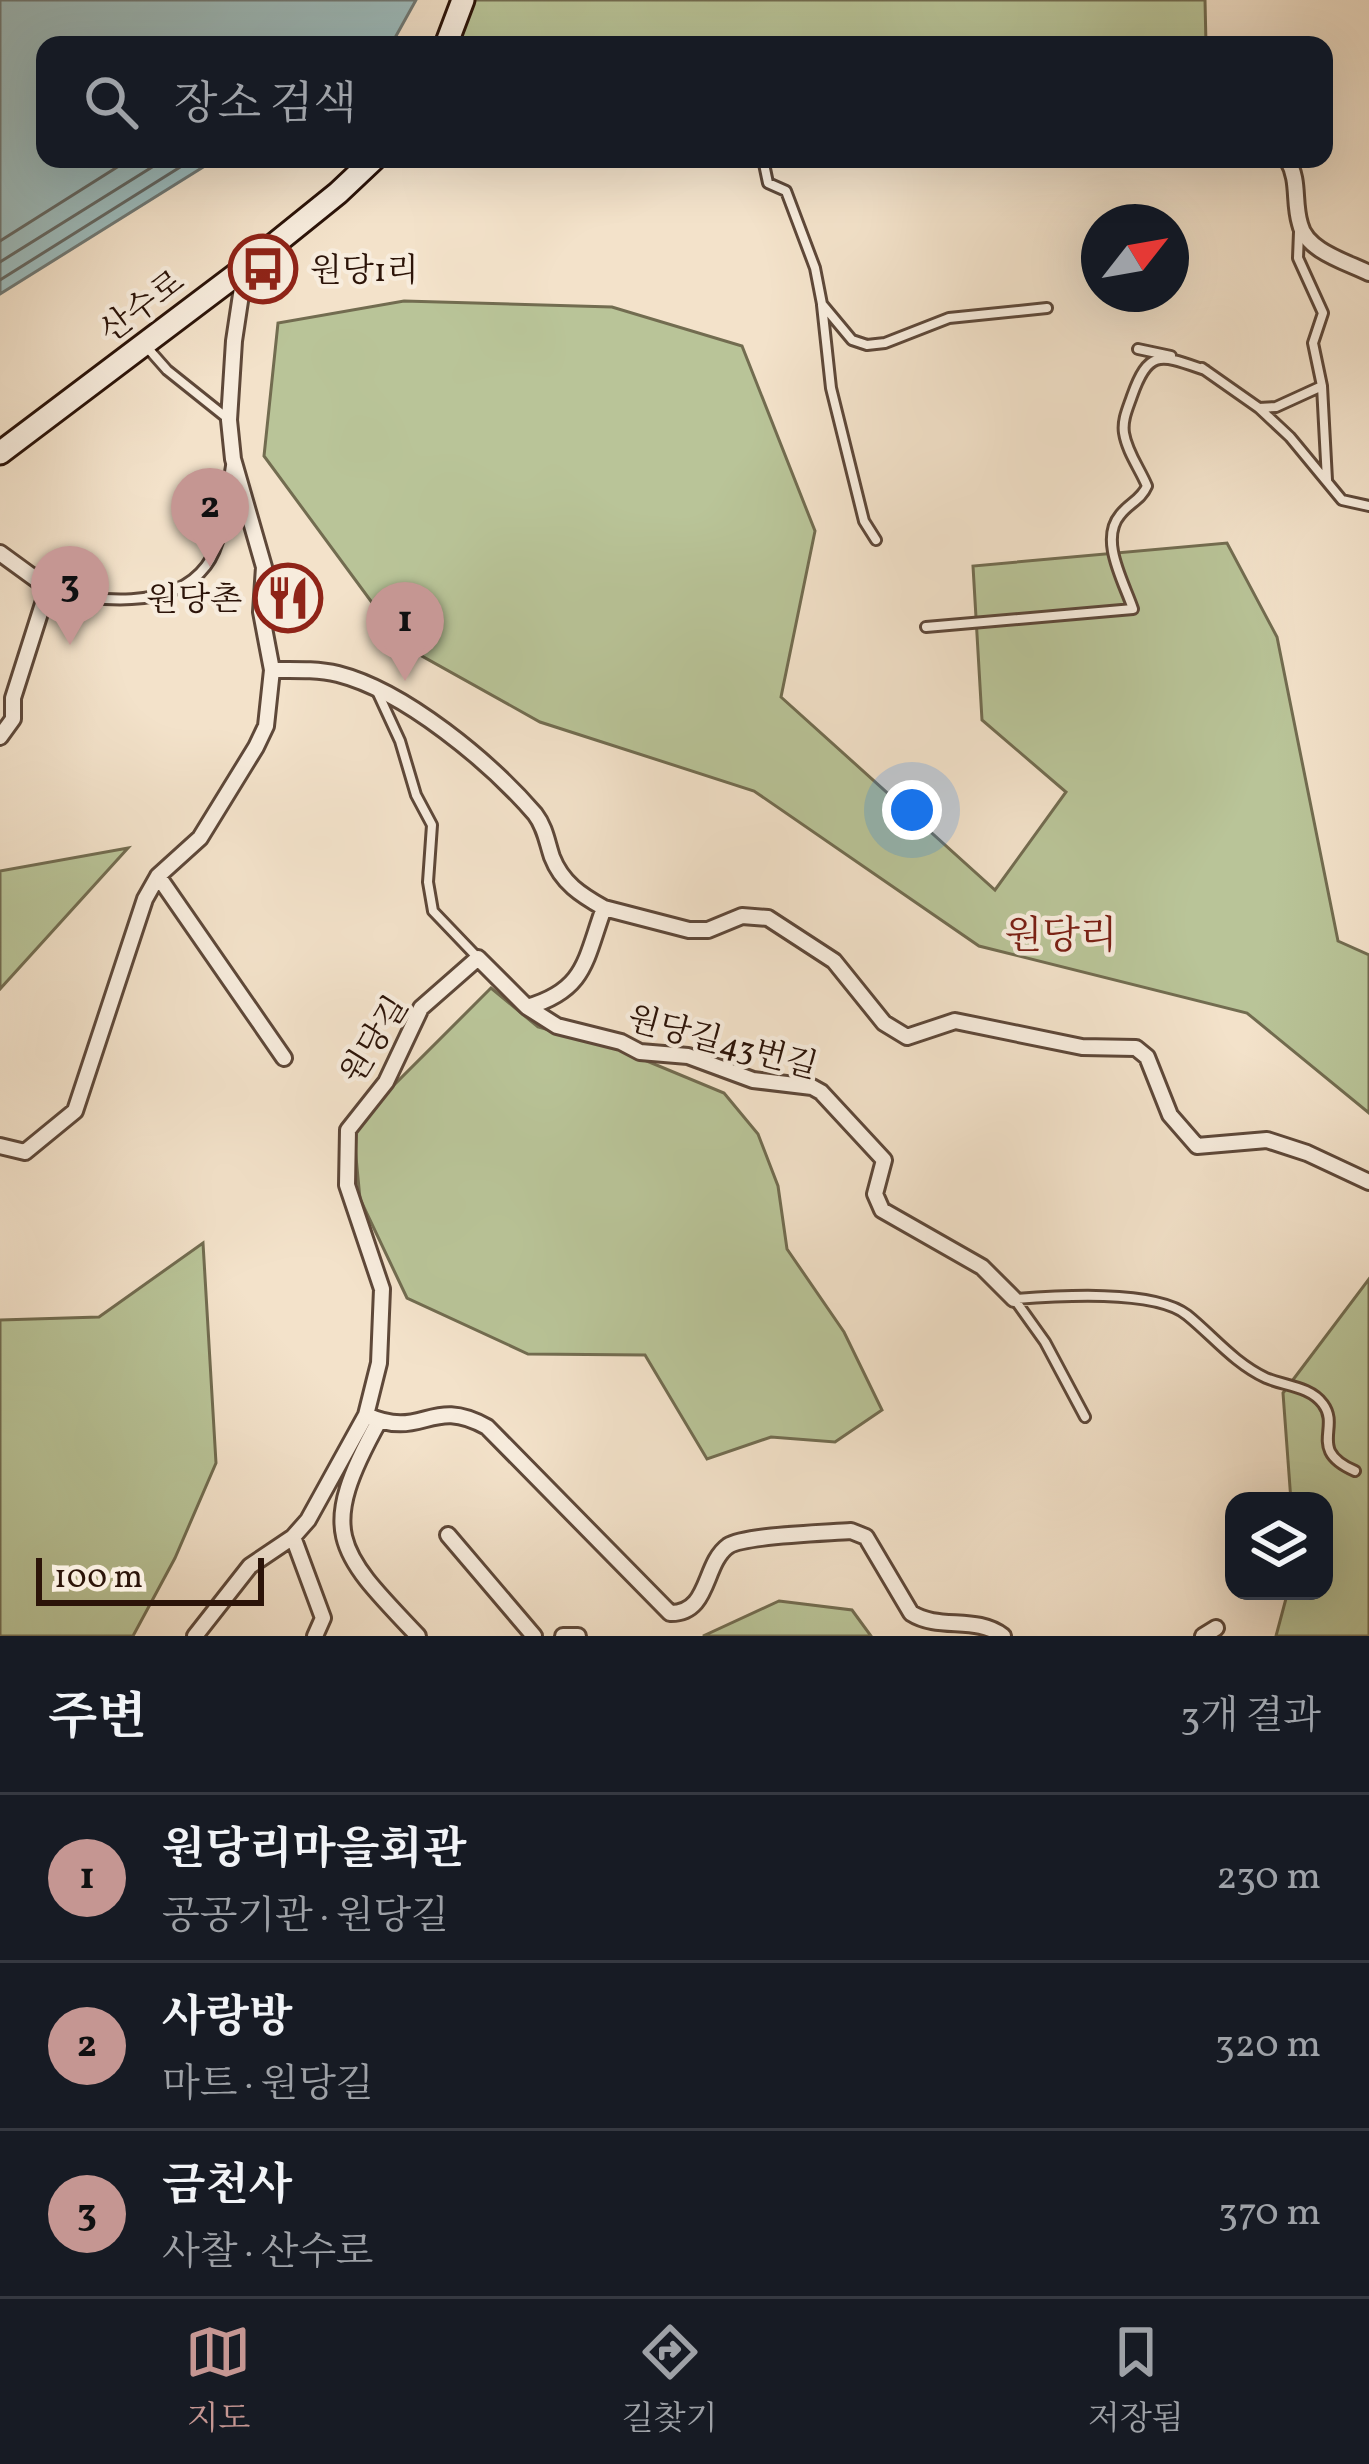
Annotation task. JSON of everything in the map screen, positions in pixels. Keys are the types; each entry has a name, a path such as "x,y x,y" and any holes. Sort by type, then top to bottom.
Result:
{"main road":[{"path":"450,36 464,0"},
{"name":"산수로","path":"0,453 245,268 364,168"}],"street":[{"path":"1290,168 1307,240 1369,273"},
{"path":"0,1146 25,1152 75,1111 145,899 158,876 200,838 266,726 272,670 261,612 261,551 233,459 230,420 234,341 245,268"},
{"path":"0,553 48,588 14,698 13,718 0,737"},
{"path":"272,670 334,673 376,688 466,749 542,825 568,885 604,908 689,930 708,930 742,916 768,918 834,962 884,1023 907,1037 955,1021 1059,1043 1136,1048 1147,1057 1170,1115 1197,1146 1267,1140 1369,1182"},
{"path":"158,876 284,1058"},
{"path":"478,958 527,1006 563,994 578,977 604,908"},
{"name":"원당길","path":"195,1636 250,1566 293,1537 373,1418 382,1288 347,1185 348,1130 386,1082 421,1008 478,958"},
{"name":"원당길43번길","path":"527,1006 557,1026 621,1042 640,1052 688,1056 753,1080 821,1092 884,1160 875,1194 882,1210 982,1267 1014,1299"},
{"path":"418,1636 360,1575 345,1546 342,1528 351,1478 373,1418 407,1426 449,1412 487,1427 670,1613 679,1614 696,1603 719,1555 736,1542 851,1531 866,1538 910,1613 922,1620 986,1625 1004,1636"},
{"path":"448,1535 534,1636"},
{"path":"293,1537 323,1618 315,1636"},
{"path":"563,1636 578,1636"}],"lane":[{"path":"765,168 768,183 786,191 815,268 831,388 864,521 876,540"},
{"path":"1300,225 1298,258 1323,313 1312,343 1322,386 1327,482"},
{"path":"822,304 837,327 867,345 885,344 962,315 1047,308"},
{"path":"143,344 167,370 230,420"},
{"path":"1138,349 1187,359 1205,370 1259,408 1342,500 1369,506"},
{"path":"926,627 1133,609 1111,544 1112,530 1147,486 1124,436 1124,418 1142,369 1150,362 1160,359 1205,370"},
{"path":"1259,408 1276,407 1322,386"},
{"path":"48,588 79,598 134,601 197,575 217,542 233,459"},
{"path":"376,688 432,825 428,882 434,911 478,958"},
{"path":"1014,1299 1071,1295 1171,1306 1264,1377 1311,1392 1321,1400 1327,1408 1327,1446 1335,1458 1355,1471"},
{"path":"1014,1299 1045,1342 1085,1417"}],"green space":[{"path":"472,0 1205,0 1206,36 458,36"},
{"path":"404,301 612,307 742,346 815,531 781,697 995,890 1066,792 982,720 973,566 1227,543 1277,637 1338,941 1369,955 1369,1113 1247,1013 979,946 754,791 540,722 404,646 264,456 278,323"},
{"path":"128,848 0,989 0,871"},
{"path":"491,988 538,1027 618,1049 724,1093 758,1134 778,1186 787,1249 844,1332 882,1410 835,1442 771,1437 707,1459 645,1355 528,1354 407,1298 360,1199 354,1136 365,1114"},
{"path":"203,1243 216,1463 175,1558 133,1636 0,1636 0,1320 99,1317"},
{"path":"1369,1279 1369,1636 1276,1636 1286,1600 1333,1600 1333,1492 1290,1492 1283,1393"},
{"path":"779,1601 852,1610 871,1636 703,1636"}],"water":[{"path":"0,0 416,0 396,36 36,36 36,168 202,168 0,294"}],"place":[{"name":"원당1리","path":"263,269"},
{"name":"사랑방","path":"210,567"},
{"name":"원당촌","path":"288,598"},
{"name":"금천사","path":"70,645"},
{"name":"원당리마을회관","path":"405,681"}],"district":[{"name":"원당리","path":"1061,934"}]}
